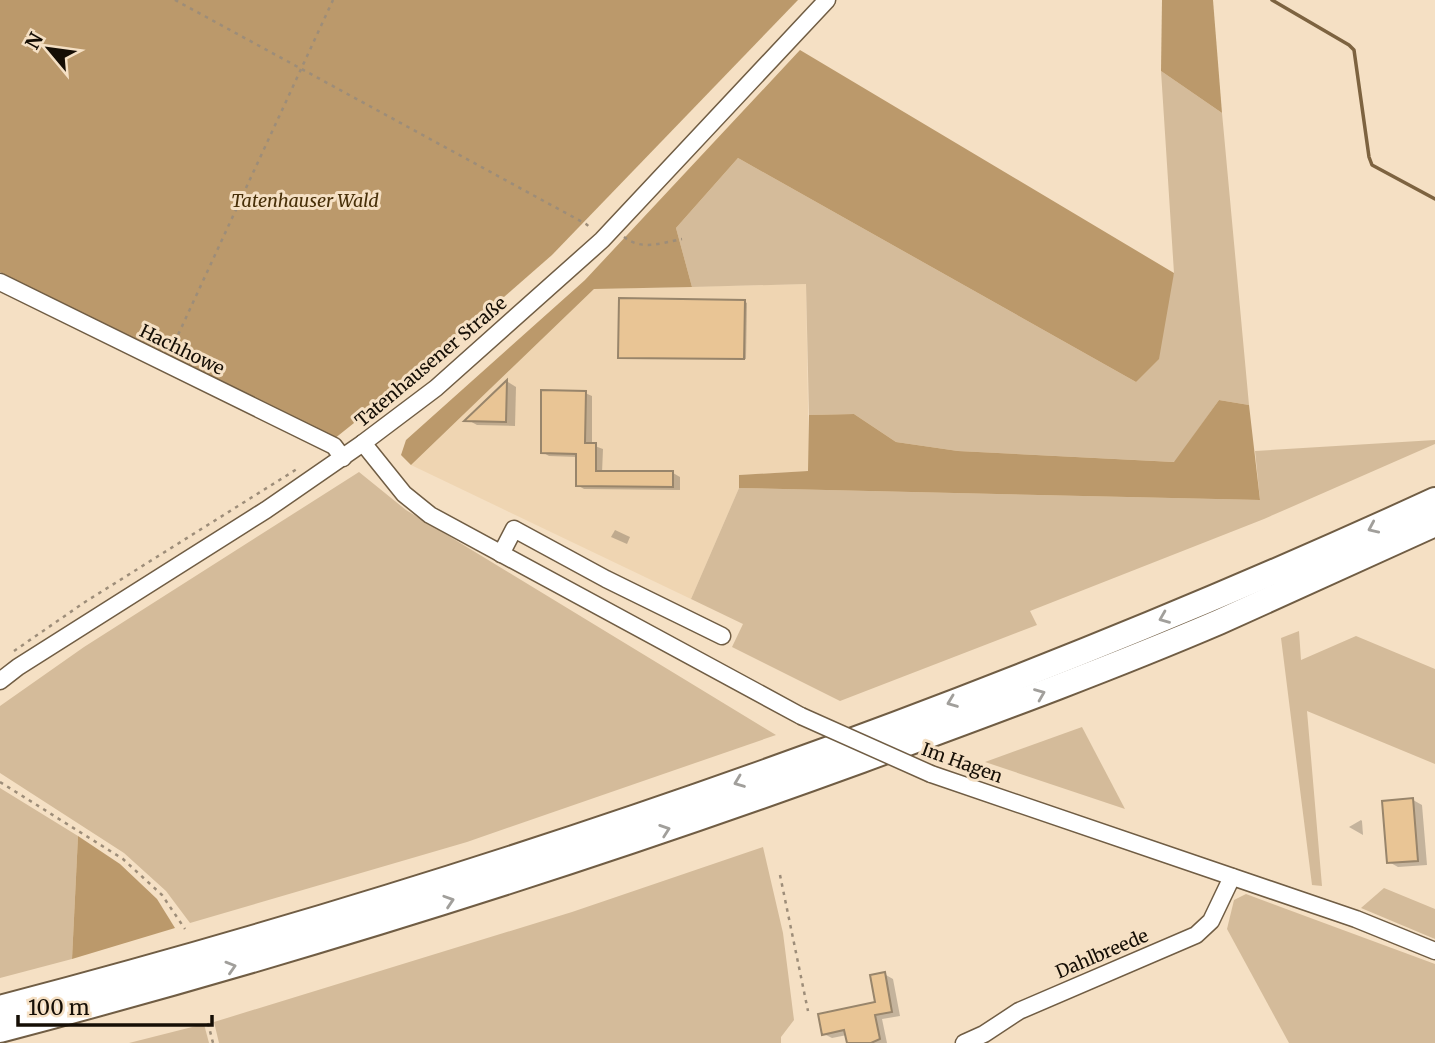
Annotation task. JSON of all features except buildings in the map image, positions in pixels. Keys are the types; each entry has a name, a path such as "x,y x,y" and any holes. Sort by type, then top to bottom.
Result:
{"highway":[{"path":"0,1008 213,950 407,892 536,852 727,786 1028,674 1208,600 1435,500"},
{"path":"0,1030 220,971 346,933 735,806 1045,692 1217,622 1435,524"}],"street":[{"name":"Tatenhausener Straße","path":"0,681 266,510 343,458 436,388 569,271 614,227 827,0"},
{"name":"Hachhowe","path":"0,282 334,446 343,458"},
{"name":"Im Hagen","path":"363,443 404,494 421,508 500,554 801,716 931,774 1356,919 1435,951"},
{"path":"500,554 514,529 606,579 722,636"},
{"name":"Dahlbreede","path":"964,1043 984,1034 1019,1011 1196,935 1211,921 1232,877"}],"path":[{"path":"175,0 586,224"},
{"path":"165,363 333,0"},
{"path":"614,227 637,245 650,246 682,239"},
{"path":"11,653 85,602 300,468"},
{"path":"0,782 123,859 162,895 185,929"},
{"path":"780,875 808,1011"},
{"path":"208,1023 214,1043"}],"shaded area":[{"path":"1161,71 1222,113 1249,405 1219,400 1175,462 958,451 896,442 854,414 809,415 806,284 692,287 676,228 738,158 1136,382 1174,273"},
{"path":"806,284 809,471 739,475 739,488 691,599 411,465 594,289"},
{"path":"1435,440 1435,444 1264,519 1030,611 1037,625 840,701 732,647 743,624 691,599 739,488 1260,500 1255,451"},
{"path":"359,472 406,510 776,735 467,842 190,923 166,891 124,853 0,773 0,706 84,647"},
{"path":"1299,631 1301,660 1356,636 1435,669 1435,764 1307,711 1322,886 1312,885 1281,638"},
{"path":"1082,727 1125,809 985,762"},
{"path":"0,788 78,836 72,959 0,978"},
{"path":"763,847 783,933 794,1020 781,1037 781,1043 219,1043 214,1022 572,912"},
{"path":"1384,888 1435,909 1435,939 1361,908"},
{"path":"1246,894 1435,964 1435,1043 1289,1043 1227,929 1234,900"},
{"path":"204,1024 209,1043 129,1043"}],"green space":[{"name":"Tatenhauser Wald","path":"0,0 798,0 552,255 419,371 334,439 0,272"},
{"path":"1162,0 1213,0 1222,113 1161,71"},
{"path":"800,50 1174,273 1159,359 1136,382 738,158 676,228 692,287 594,289 411,465 401,455 406,440 585,280"},
{"path":"1219,400 1249,405 1260,500 739,488 739,475 808,471 809,415 854,414 896,442 958,451 1174,462"},
{"path":"78,836 120,864 157,899 175,928 72,959"}],"waterway":[{"path":"1272,0 1354,50 1372,165 1435,199"}]}
